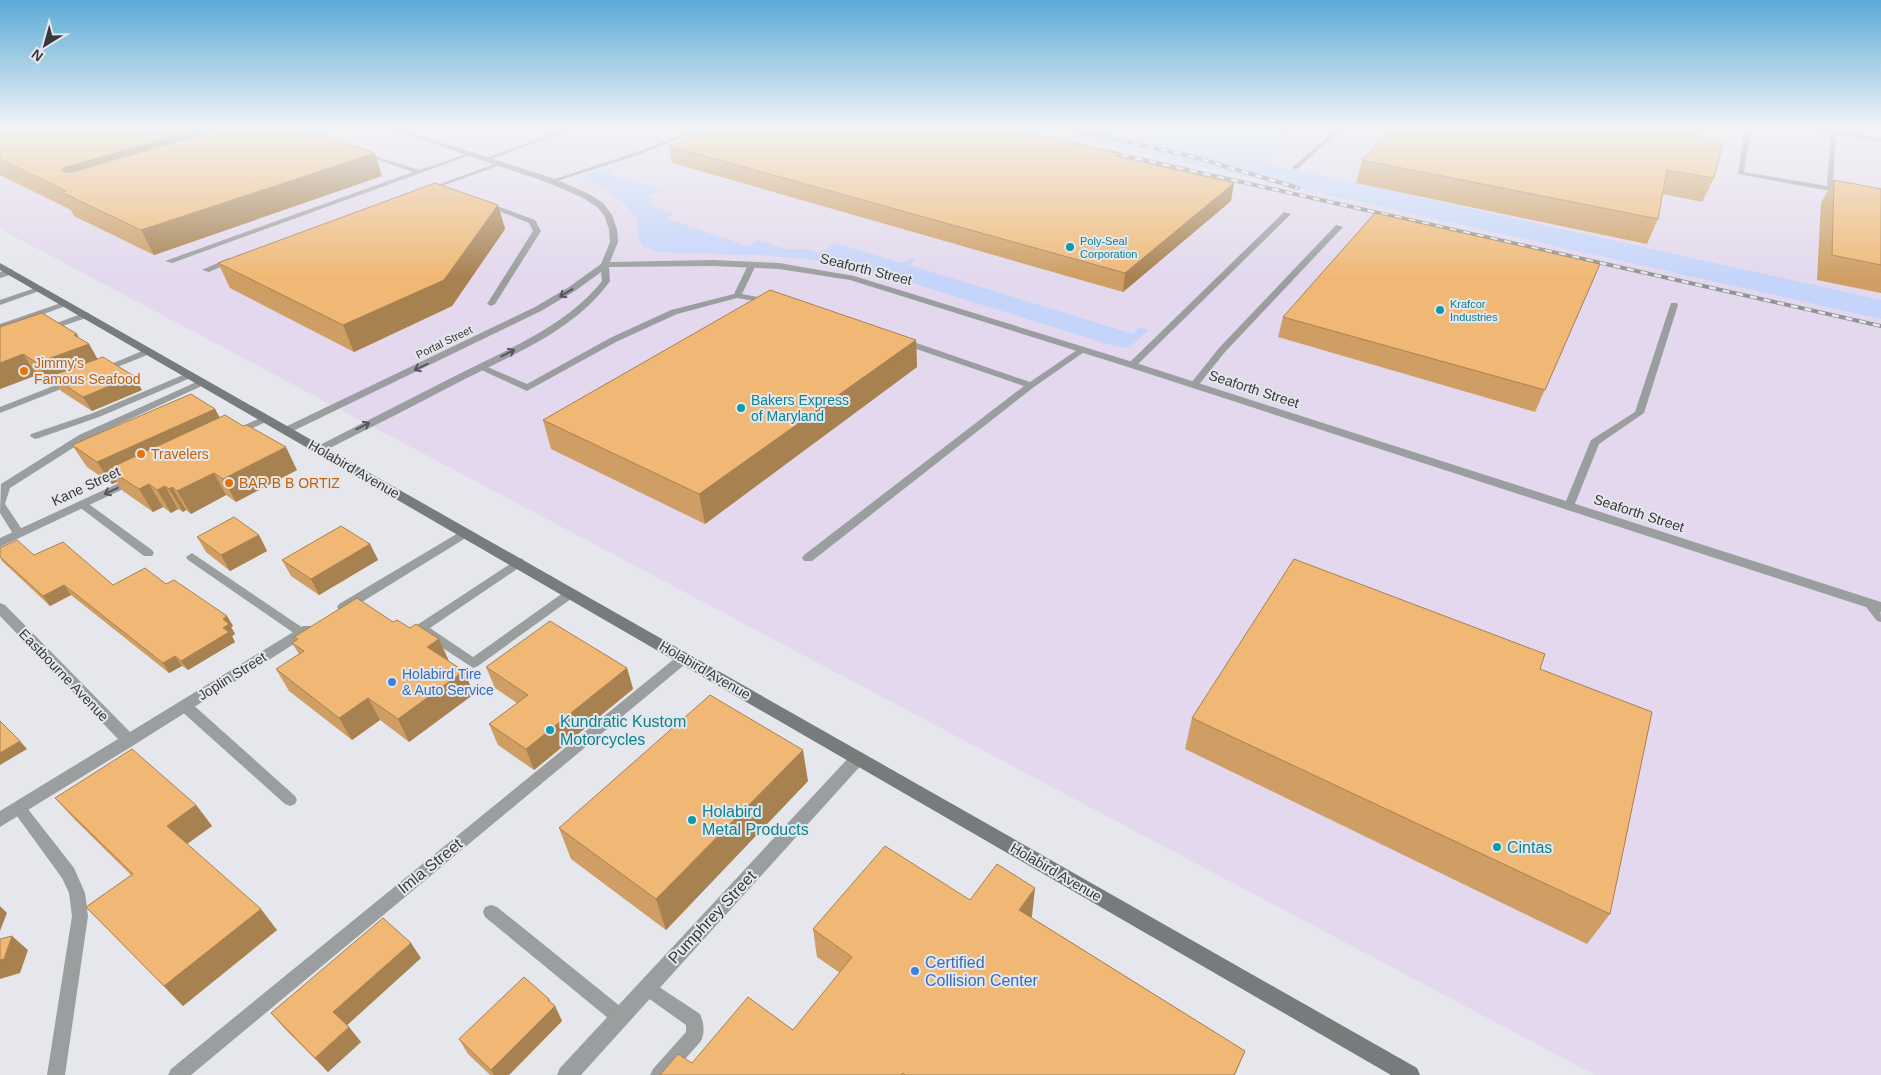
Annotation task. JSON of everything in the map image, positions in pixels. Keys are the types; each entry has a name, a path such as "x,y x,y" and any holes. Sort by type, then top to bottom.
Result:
{"main road":[{"name":"Holabird Avenue","path":"0,266 465,533 519,562 1410,1075"}],"street":[{"path":"320,449 536,339 578,312 592,299 606,280 605,265 614,242 613,229 608,215 600,205 586,196 543,178"},
{"name":"Seaforth Street","path":"605,265 752,265 803,268 851,278 1132,365 1875,605"},
{"name":"Portal Street","path":"287,430 538,309 572,289 605,265"},
{"path":"0,275 10,272"},
{"path":"222,438 266,418"},
{"name":"Kane Street","path":"0,543 143,476"},
{"path":"335,613 465,533"},
{"name":"Eastbourne Avenue","path":"0,608 128,741"},
{"name":"Joplin Street","path":"0,820 319,623"},
{"name":"Pumphrey Street","path":"567,1075 858,758"}],"lane":[{"path":"169,261 403,178"},
{"path":"417,194 461,178"},
{"path":"552,181 561,178"},
{"path":"1769,178 1855,193"},
{"path":"1830,189 1831,178"},
{"path":"436,187 445,190"},
{"path":"473,200 511,212 532,222 536,227 536,231 491,304"},
{"path":"1132,365 1287,214"},
{"path":"1194,385 1222,350 1339,227"},
{"path":"206,270 243,256"},
{"path":"737,296 752,265"},
{"path":"0,303 41,289"},
{"path":"480,367 527,388 613,340 674,312 737,296 782,305"},
{"path":"0,327 67,304"},
{"path":"1569,506 1595,442 1639,413 1674,305"},
{"path":"34,333 86,315"},
{"path":"892,338 1031,385"},
{"path":"808,558 1031,385 1083,350"},
{"path":"95,373 149,351"},
{"path":"35,436 96,414 190,375"},
{"path":"0,410 77,380"},
{"path":"19,534 0,505 5,486 83,437 203,382"},
{"path":"82,504 148,554"},
{"path":"192,557 302,633"},
{"path":"519,562 421,628 473,664 571,593"},
{"path":"1875,605 1881,618"},
{"name":"Imla Street","path":"177,1075 684,658"},
{"path":"185,706 290,800"},
{"path":"19,808 68,872 77,893 80,916 56,1075"},
{"path":"491,912 620,1017"},
{"path":"647,987 694,1020 695,1035 659,1075"}],"shaded area":[{"path":"0,178 1881,178 1881,1075 1595,1075 0,229"},
{"path":"579,178 624,178 661,189 644,197 653,200 652,204 655,208 675,213 665,218 747,246 758,240 786,249 807,249 819,253 836,243 901,263 912,258 916,260 909,265 1133,334 1140,327 1149,330 1128,348 1114,346 899,279 846,265 760,255 655,251 643,246 638,236 638,220 626,205 607,190"},
{"path":"1254,178 1334,178 1881,300 1881,319"}],"building":[{"path":"40,178 299,178 141,230 61,192 66,191"},
{"path":"784,178 1213,178 1234,183 1125,273"},
{"path":"1453,178 1666,178 1658,219"},
{"path":"1834,180 1881,189 1881,265 1832,255"},
{"path":"435,183 498,205 444,280 343,325 218,263"},
{"name":"Krafcor Industries","path":"1375,213 1600,264 1545,390 1283,317"},
{"name":"Bakers Express of Maryland","path":"770,290 916,340 699,494 543,420"},
{"path":"42,313 77,334 74,335 89,344 37,363 23,354 0,363 0,327"},
{"path":"103,357 134,376 83,397 51,376"},
{"path":"191,394 215,409 97,462 72,445"},
{"path":"225,415 286,447 223,479 214,473 177,491 172,487 169,489 165,486 157,490 149,484 139,489 108,469"},
{"path":"234,517 259,535 221,555 197,537"},
{"path":"341,526 370,544 311,579 282,560"},
{"path":"17,540 34,555 63,542 113,585 145,568 166,584 174,580 227,616 223,619 229,624 223,628 229,632 181,661 175,656 163,663 64,585 43,596 0,557 0,548"},
{"name":"Cintas","path":"1294,559 1545,654 1540,669 1652,712 1610,914 1192,718"},
{"path":"357,598 393,622 397,620 410,628 416,624 439,639 427,647 464,671 398,719 368,698 339,718 276,669 304,651 292,643 298,639 294,637"},
{"path":"550,621 627,668 526,749 489,724 528,695 486,667"},
{"name":"Holabird Metal Products","path":"710,695 803,750 656,899 559,828"},
{"path":"0,721 20,741 0,753"},
{"path":"132,749 196,805 167,826 261,909 164,986 86,907 133,874 55,798"},
{"path":"885,846 970,900 997,864 1035,888 1019,910 1245,1051 1234,1075 905,1075 903,1073 901,1075 660,1075 678,1054 692,1063 748,997 793,1030 852,957 813,929"},
{"path":"383,918 411,943 333,1012 349,1027 315,1058 271,1013"},
{"path":"12,936 4,959 0,960 0,939"},
{"path":"524,977 555,1006 491,1070 459,1039"}],"railway":[{"path":"1224,178 1881,326"},
{"path":"1265,178 1298,188"}],"place":[{"name":"Poly-Seal Corporation","path":"1070,247"},
{"name":"Krafcor Industries","path":"1440,310"},
{"name":"Jimmy's Famous Seafood","path":"24,371"},
{"name":"Bakers Express of Maryland","path":"741,408"},
{"name":"Travelers","path":"141,454"},
{"name":"BAR B B ORTIZ","path":"229,483"},
{"name":"Holabird Tire & Auto Service","path":"392,682"},
{"name":"Kundratic Kustom Motorcycles","path":"550,730"},
{"name":"Holabird Metal Products","path":"692,820"},
{"name":"Cintas","path":"1497,847"},
{"name":"Certified Collision Center","path":"915,971"}]}
